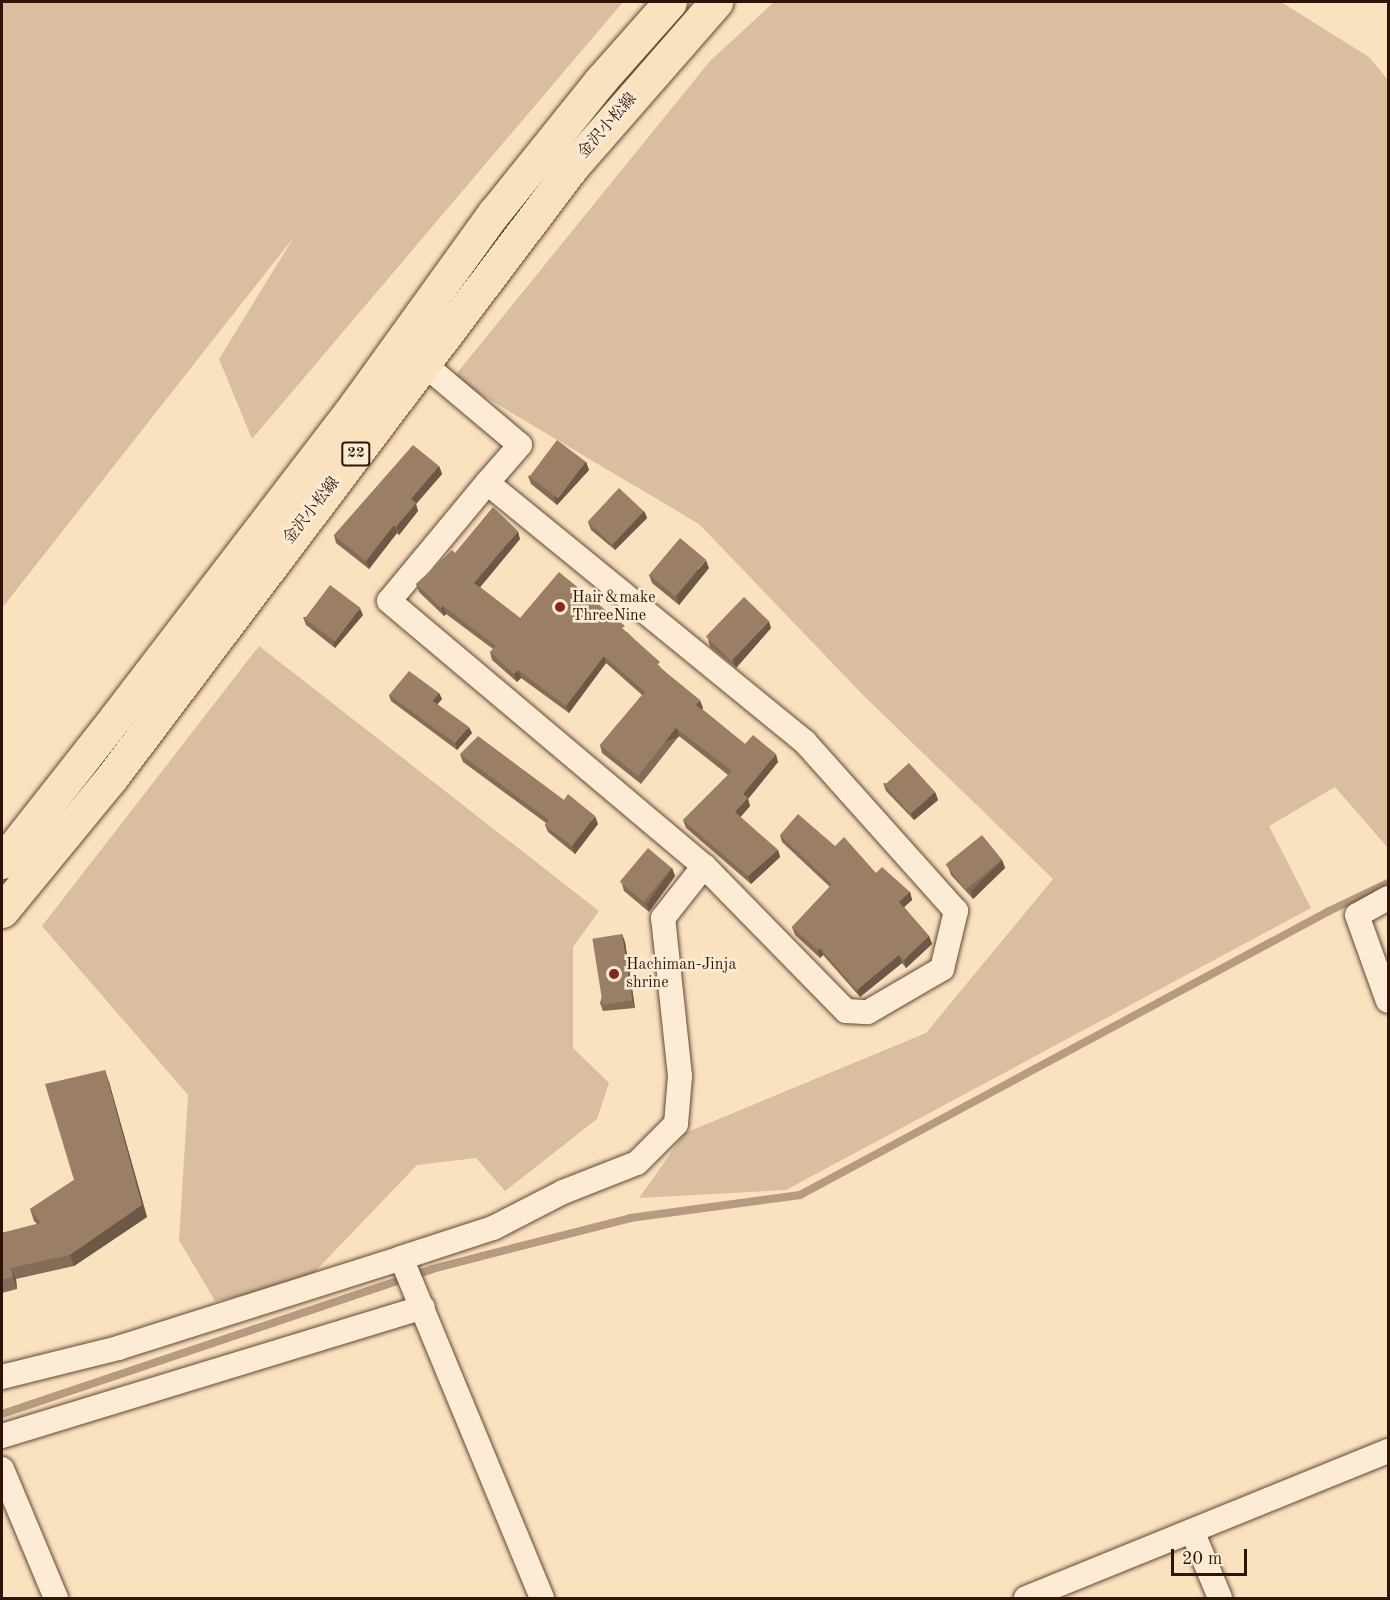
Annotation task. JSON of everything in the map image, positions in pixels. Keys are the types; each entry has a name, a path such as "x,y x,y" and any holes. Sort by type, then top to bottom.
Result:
{"main road":[{"name":"金沢小松線","path":"2,862 356,404 494,213 601,80 670,2"},
{"name":"金沢小松線","path":"2,911 112,777 573,166 716,2"}],"street":[{"path":"425,365 520,444 487,483 389,601 704,866 846,1011 868,1012 942,969 956,911 805,742 487,483"},
{"path":"2,1377 406,1270 562,1192 638,1163 676,1124 680,1076 663,918 704,866"},
{"path":"1389,898 1357,915 1389,1001"},
{"path":"406,1270 542,1599"},
{"path":"2,1436 423,1307"},
{"path":"1026,1599 1193,1533 1389,1451"},
{"path":"2,1469 56,1599"},
{"path":"1193,1533 1220,1599"}],"shaded area":[{"path":"2,2 623,2 252,439 219,359 294,237 2,608"},
{"path":"774,2 1281,2 1369,57 1388,80 1388,848 1335,787 1269,826 1311,908 786,1190 639,1198 685,1133 926,1033 1053,879 865,697 699,524 453,378 710,61"},
{"path":"259,646 599,911 573,947 573,1048 609,1083 597,1119 505,1191 476,1158 417,1165 304,1283 215,1301 179,1240 188,1095 42,926"}],"building":[{"path":"557,440 586,462 558,498 529,477"},
{"path":"413,445 439,466 411,499 416,503 396,527 394,525 366,561 334,535"},
{"path":"619,488 644,511 612,545 588,522"},
{"path":"493,507 518,531 474,583 520,618 559,572 625,626 622,628 660,662 657,665 700,700 696,705 745,744 753,735 776,754 743,794 748,798 735,812 778,850 748,876 683,820 732,771 676,728 638,776 600,745 645,692 604,656 566,706 518,670 514,674 490,652 496,646 443,606 441,608 416,584 452,550 455,553"},
{"path":"680,538 706,560 675,597 649,575"},
{"path":"330,585 360,608 335,641 305,619"},
{"path":"744,597 769,621 731,661 706,637"},
{"path":"409,671 439,693 433,701 469,727 455,743 389,695"},
{"path":"478,736 564,800 568,794 595,816 572,846 545,825 549,820 460,754"},
{"path":"909,763 935,792 911,814 884,785"},
{"path":"798,814 835,846 844,837 876,873 882,867 910,892 899,902 929,936 904,960 899,955 857,990 820,948 818,950 792,927 832,884 780,835"},
{"path":"982,835 1002,860 966,889 945,865"},
{"path":"648,848 672,868 643,902 620,882"},
{"path":"622,934 632,1000 603,1005 592,939"},
{"path":"105,1070 142,1205 70,1255 11,1268 13,1277 2,1280 2,1233 41,1223 30,1209 74,1180 45,1084"}],"waterway":[{"path":"2,1414 432,1269 630,1218 800,1195 1329,911 1388,883"}],"place":[{"name":"Hair＆make ThreeNine","path":"560,607"},
{"name":"Hachiman-Jinja shrine","path":"614,974"}]}
